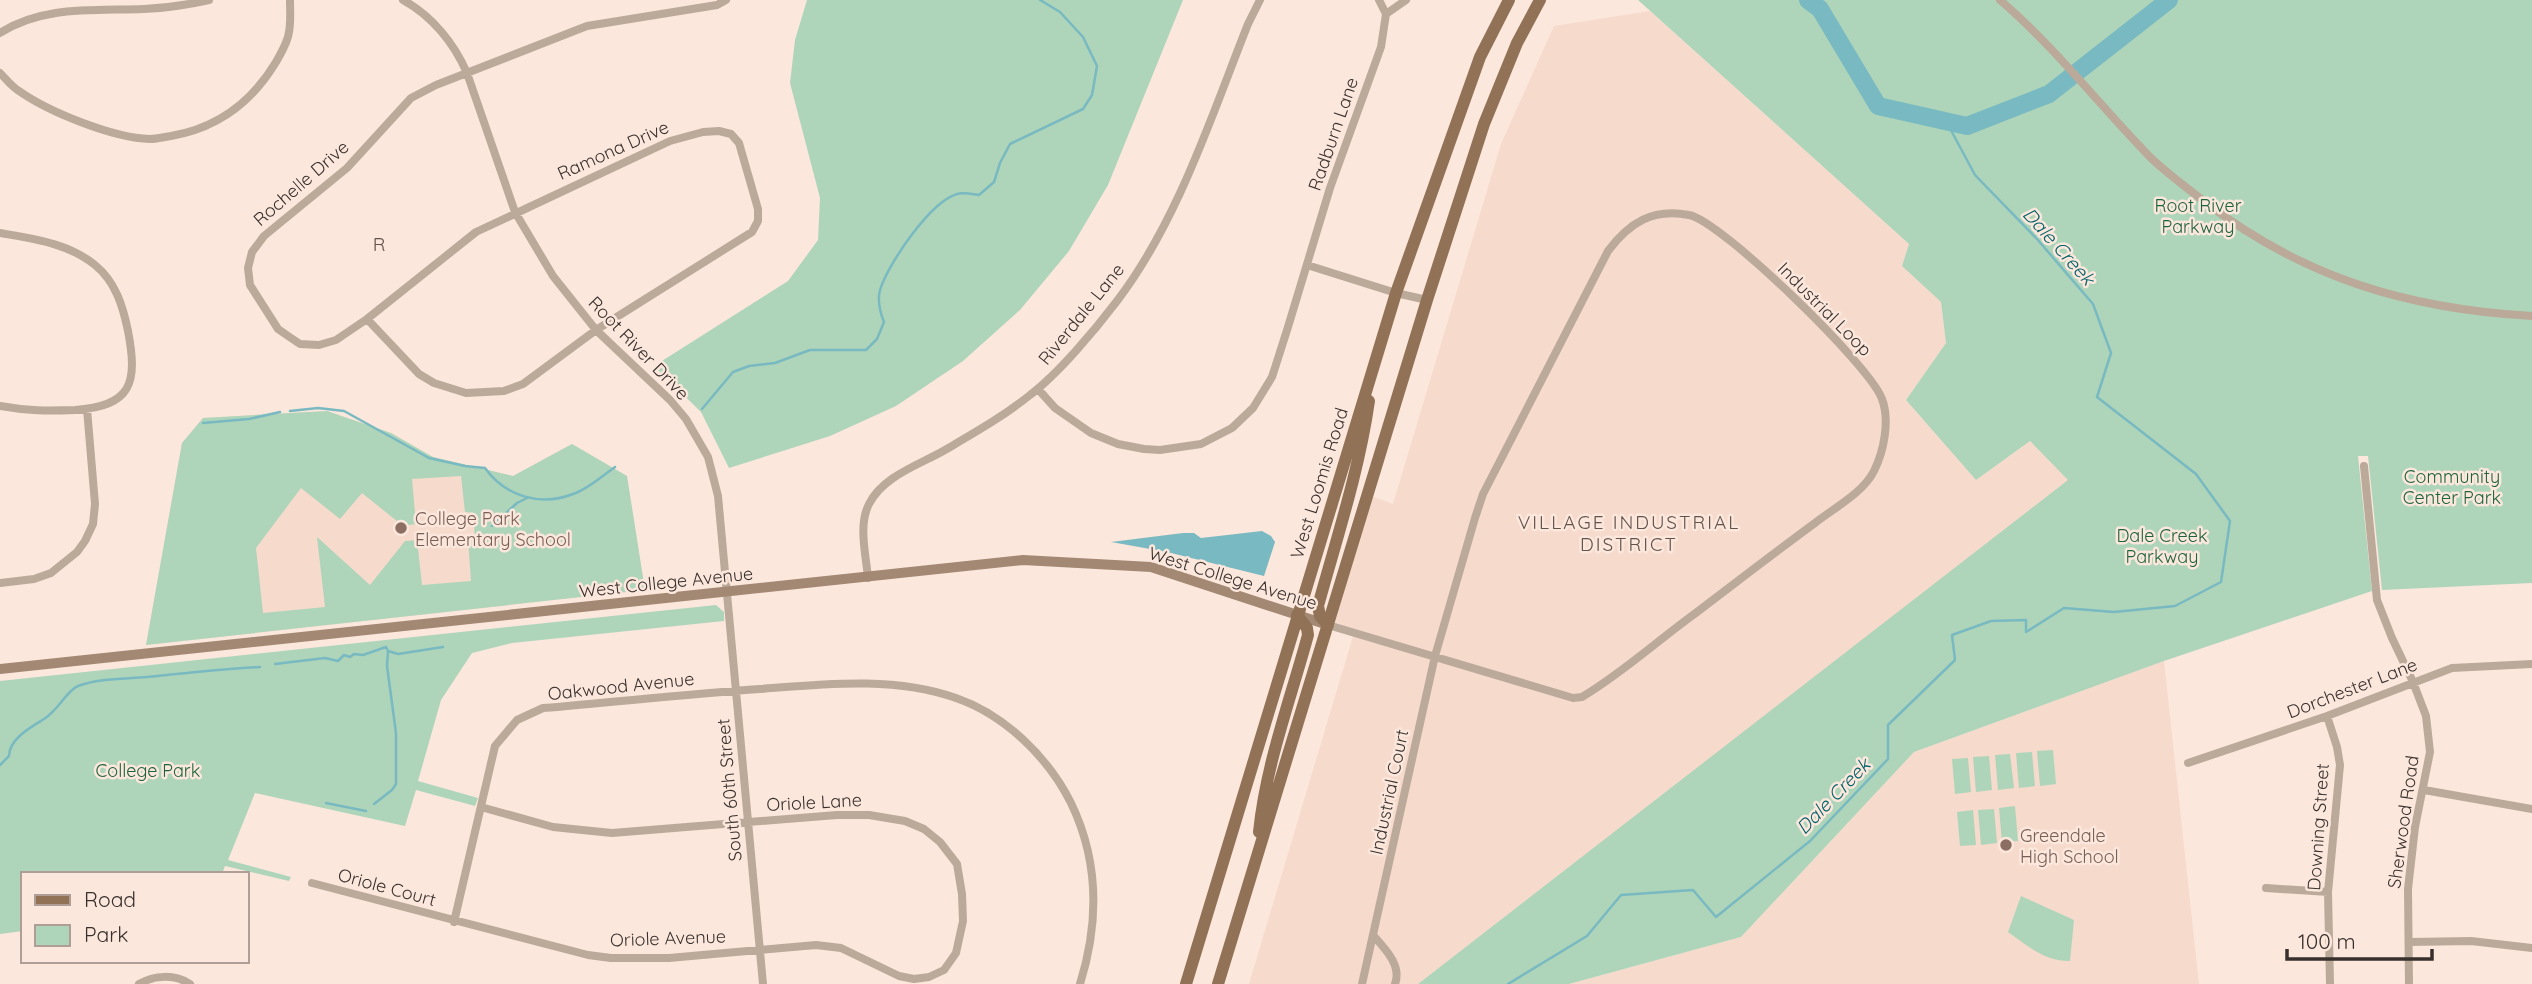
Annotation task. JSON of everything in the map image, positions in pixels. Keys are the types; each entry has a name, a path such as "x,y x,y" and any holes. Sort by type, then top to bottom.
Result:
{"main road":[{"name":"West Loomis Road","path":"1186,984 1396,293 1480,57 1509,0"},
{"path":"1218,984 1427,300 1484,124 1517,43 1540,0"},
{"path":"1328,625 1320,616 1318,606 1346,512 1363,440 1375,359"},
{"path":"1256,860 1262,803 1280,727 1308,635 1307,628 1297,615"}],"street":[{"path":"0,33 35,16 57,12 179,6 209,0"},
{"path":"0,73 18,91 63,115 85,123 150,139 181,134 224,118 256,91 281,54 289,34 290,0"},
{"name":"Root River Drive","path":"403,0 416,7 458,52 515,212 553,276 596,330 670,400 700,439 708,457 718,496 727,593"},
{"name":"Rochelle Drive","path":"515,212 476,232 368,319 336,340 318,345 300,344 278,329 250,285 248,268 252,252 264,236 347,168 411,98 436,85 587,26 718,5 726,0"},
{"name":"Riverdale Lane","path":"868,578 864,519 867,507 876,492 889,481 974,433 1038,389 1117,302 1154,244 1189,175 1248,23 1260,0"},
{"path":"1379,0 1386,14 1406,0"},
{"path":"2000,0 2046,43 2152,159 2233,224 2319,271 2374,290 2426,303 2491,314 2532,316"},
{"name":"Radburn Lane","path":"1038,389 1055,408 1091,433 1118,444 1160,450 1201,444 1232,428 1253,408 1272,377 1330,188 1381,47 1386,14"},
{"name":"Ramona Drive","path":"368,319 419,374 434,383 482,394 504,391 523,384 596,330 752,232 758,221 758,209 739,143 731,134 719,131 684,135 515,212"},
{"name":"Industrial Loop","path":"1328,625 1573,698 1582,697 1851,496 1871,477 1876,468 1885,430 1882,399 1872,379 1830,333 1718,230 1691,215 1670,213 1658,214 1632,224 1622,232 1608,251 1483,494 1435,656"},
{"path":"0,233 60,245 97,267 120,297 132,351 132,373 126,391 120,398 99,408 37,412 0,406"},
{"path":"1307,265 1427,300"},
{"path":"0,583 34,579 51,573 78,552 85,541 93,524 96,504 87,409"},
{"name":"Sherwood Road","path":"2364,466 2377,600 2426,716 2430,752 2415,827 2408,889 2409,984"},
{"name":"West College Avenue","path":"0,669 1023,560 1151,567 1328,625"},
{"name":"South 60th Street","path":"727,593 763,984"},
{"name":"Industrial Court","path":"1363,984 1435,656"},
{"name":"Dorchester Lane","path":"2188,763 2327,716 2452,668 2532,664"},
{"name":"Oakwood Avenue","path":"454,922 495,746 517,720 543,708 736,690 855,683 910,688 955,697 986,712 1014,732 1041,758 1065,790 1082,825 1093,873 1094,916 1087,962 1080,984"},
{"name":"Downing Street","path":"2327,716 2340,765 2328,892 2330,984"},
{"path":"2424,790 2532,809"},
{"name":"Oriole Lane","path":"481,807 553,828 612,833 836,814 869,814 905,821 924,829 940,842 957,864 963,921 956,953 944,970 929,977 914,979 899,976 841,948 816,945 760,949"},
{"name":"Oriole Court","path":"312,883 454,922"},
{"path":"2266,888 2328,892"},
{"name":"Oriole Avenue","path":"454,922 556,948 611,958 669,957 760,949"},
{"path":"1373,935 1396,966 1398,972 1395,984"},
{"path":"2409,942 2470,942 2532,948"},
{"path":"139,984 161,976 175,977 190,984"}],"shaded area":[{"path":"1650,11 1909,244 1902,266 1941,302 1946,343 1906,400 1976,480 2030,441 2069,480 1418,984 1249,984 1354,633 1328,625 1368,495 1393,504 1501,144 1554,26"},
{"name":"College Park Elementary School","path":"327,411 391,433 433,457 513,476 572,444 627,476 645,590 146,645 182,443 203,418"},
{"name":"Greendale High School","path":"2164,661 2199,984 1569,984 1741,937 1914,752"}],"green space":[{"path":"807,0 1183,0 1108,185 1069,251 1020,310 963,361 896,406 830,436 729,468 701,412 654,366 788,281 818,240 820,198 790,83 795,40"},
{"path":"1638,0 2532,0 2532,583 2382,590 2368,456 2358,456 2372,591 2164,661 1914,752 1741,937 1569,984 1418,984 2068,480 2030,441 1976,480 1906,400 1946,343 1941,302 1902,266 1909,244"},
{"name":"College Park Elementary School","path":"327,411 391,433 433,457 513,476 572,444 627,476 645,590 146,645 182,443 203,418","holes":["461,476 465,512 473,513 475,538 468,539 471,581 422,585 417,540 405,541 370,585 317,537 325,607 263,613 256,548 301,488 340,519 362,493 403,526 416,524 412,479"]},
{"name":"College Park","path":"716,605 724,612 724,621 512,643 472,653 441,700 418,781 478,798 475,806 416,790 405,826 255,793 228,860 291,877 289,881 225,866 223,872 21,872 21,931 0,934 0,681"},
{"path":"2053,750 2056,784 2040,786 2037,751"},
{"path":"2032,752 2035,786 2019,788 2016,753"},
{"path":"2010,754 2014,788 1998,790 1995,755"},
{"path":"1989,756 1992,790 1976,792 1973,757"},
{"path":"1968,758 1971,792 1955,794 1952,759"},
{"path":"2015,806 2018,841 2002,842 1999,808"},
{"path":"1994,809 1997,843 1981,845 1978,810"},
{"path":"1973,810 1976,845 1960,846 1957,812"},
{"path":"2021,896 2074,920 2070,961 2044,956 2008,932"}],"water":[{"path":"1262,531 1275,542 1264,576 1167,552 1111,542 1183,533 1194,533 1201,538"}],"waterway":[{"path":"702,409 733,372 749,366 775,363 810,350 866,350 877,339 884,322 879,298 884,279 911,235 923,221 946,199 959,193 979,195 994,182 1010,144 1083,109 1092,95 1097,66 1083,37 1060,12 1040,0"},
{"path":"1808,0 1820,9 1878,106 1967,126 2049,94 2169,0"},
{"name":"Dale Creek","path":"1508,984 1587,936 1621,895 1693,890 1716,917 1810,841 1888,759 1888,725 1955,660 1952,635 1991,621 2026,620 2026,632 2064,608 2114,612 2175,606 2221,582 2230,521 2196,474 2097,397 2111,353 2093,304 2037,239 1975,175 1946,121"},
{"path":"290,411 318,408 344,411 429,458 485,468 503,486 536,499 561,498 579,492 615,467"},
{"path":"203,423 249,419 280,412"},
{"path":"492,526 517,503 527,498"},
{"path":"275,664 325,658 338,661 344,655 363,655 386,647 388,651 398,654 443,647"},
{"path":"374,804 396,784 396,733 387,666 388,651"},
{"path":"0,765 9,756 17,739 54,711 78,686 103,680 260,667"},
{"path":"326,803 366,811"}],"place":[{"name":"College Park Elementary School","path":"401,528"},
{"name":"Greendale High School","path":"2006,845"}],"district":[{"name":"R","path":"380,244"},
{"name":"VILLAGE INDUSTRIAL DISTRICT","path":"1629,533"}],"park label":[{"name":"Root River Parkway","path":"2198,215"},
{"name":"Community Center Park","path":"2452,486"},
{"name":"Dale Creek Parkway","path":"2162,545"}]}
